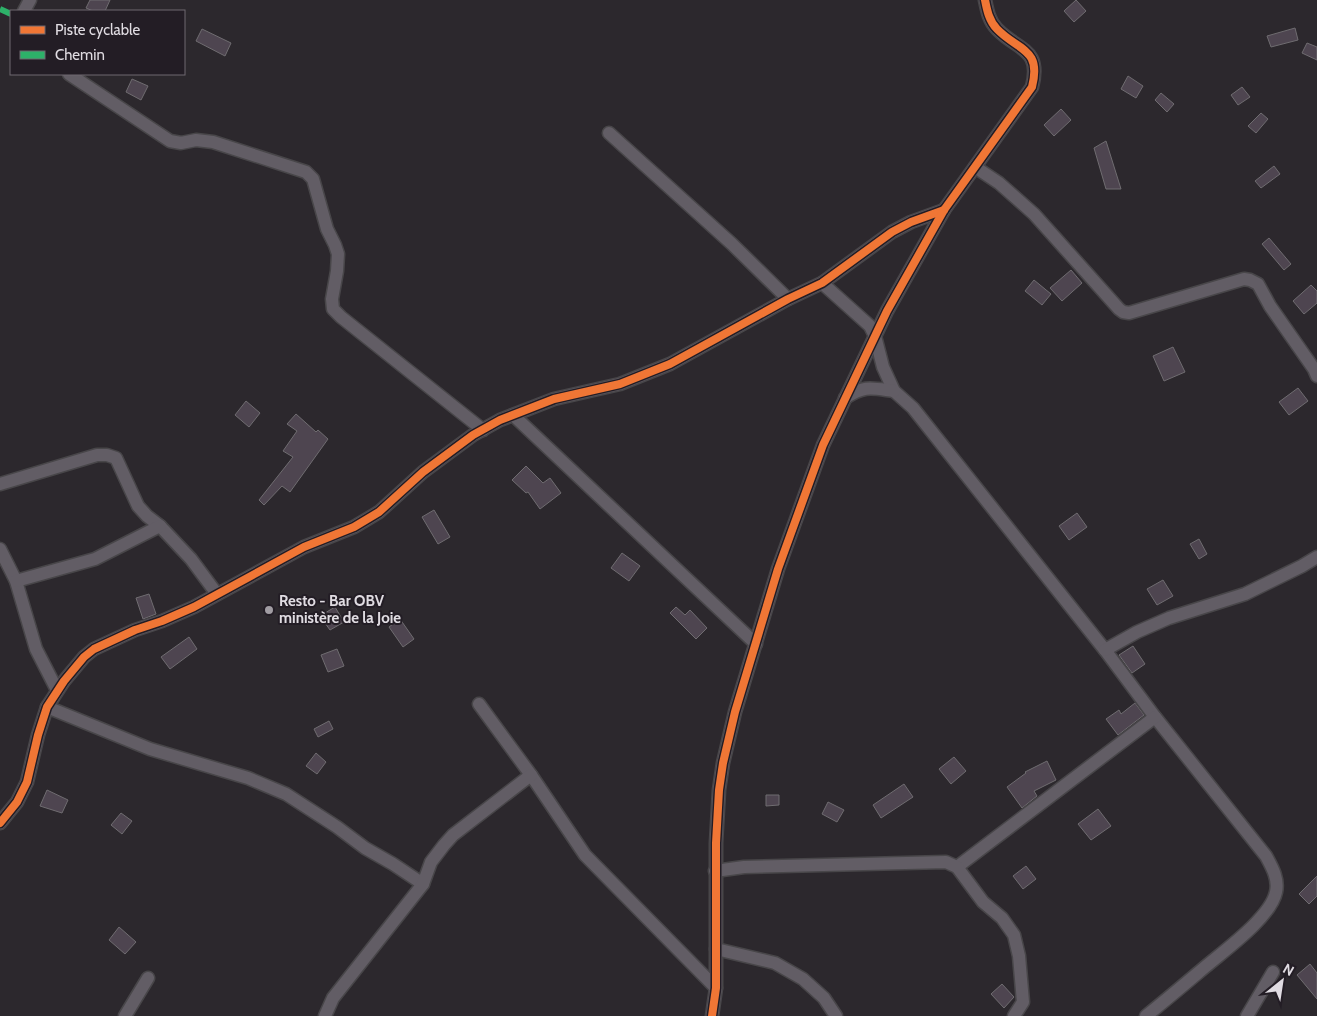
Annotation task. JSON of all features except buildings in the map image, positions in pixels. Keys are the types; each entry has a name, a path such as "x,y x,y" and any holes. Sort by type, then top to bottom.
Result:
{"street":[{"path":"712,1016 716,988 715,871 719,790 723,763 735,712 778,570 823,446 887,311 944,210 1032,87 1036,74 1030,56 997,30 984,0"},
{"path":"71,75 170,141 181,143 196,140 213,142 306,172 313,180 338,254 332,299 333,309 483,430"},
{"path":"609,133 732,244 788,299"},
{"path":"975,167 999,183 1034,214 1123,312 1129,313 1244,280 1250,280 1258,284 1270,306 1317,376"},
{"path":"0,823 17,802 27,782 47,707 57,690 84,657 94,649 135,630 194,607 304,547 354,527 379,512 423,472 473,435 500,420 554,399 620,384 670,364 788,299 822,283 892,232 911,222 944,210"},
{"path":"822,283 870,326 875,336 883,367 894,391 913,408 1105,650 1155,717 1266,856 1272,868 1277,881 1272,903 1250,930 1146,1016"},
{"path":"845,398 857,390 869,388 894,391"},
{"path":"513,415 756,644"},
{"path":"0,484 97,455 107,455 116,458 138,506 192,559 217,594"},
{"path":"16,581 95,559 160,526"},
{"path":"0,549 16,581 36,649 57,690"},
{"path":"1105,650 1137,632 1169,618 1245,594 1317,557"},
{"path":"478,704 585,855 716,988"},
{"path":"47,707 150,749 248,778 286,794 365,848 424,884"},
{"path":"957,867 1155,717"},
{"path":"325,1016 333,998 424,884 431,862 444,845 453,835 530,775"},
{"path":"715,871 744,868 946,862 957,867 983,902 1002,918 1014,935 1019,956 1023,1002 1014,1016"},
{"path":"716,950 775,964 803,978 824,998 836,1016"},
{"path":"1247,1016 1273,972"},
{"path":"125,1016 148,978"}],"marked path":[{"path":"0,9 10,14"}],"cycle path":[{"path":"712,1016 716,988 716,843 719,790 723,763 735,712 778,569 823,445 887,311 944,210 1032,87 1034,65 1031,57 994,26 985,0"},
{"path":"0,823 17,802 27,782 47,707 64,681 84,657 94,649 135,630 194,607 304,547 354,527 379,512 423,472 473,435 500,420 554,399 620,384 670,364 788,299 822,283 892,232 911,222 944,210"}],"place":[{"name":"Resto - Bar OBV ministère de la Joie","path":"269,610"}]}
